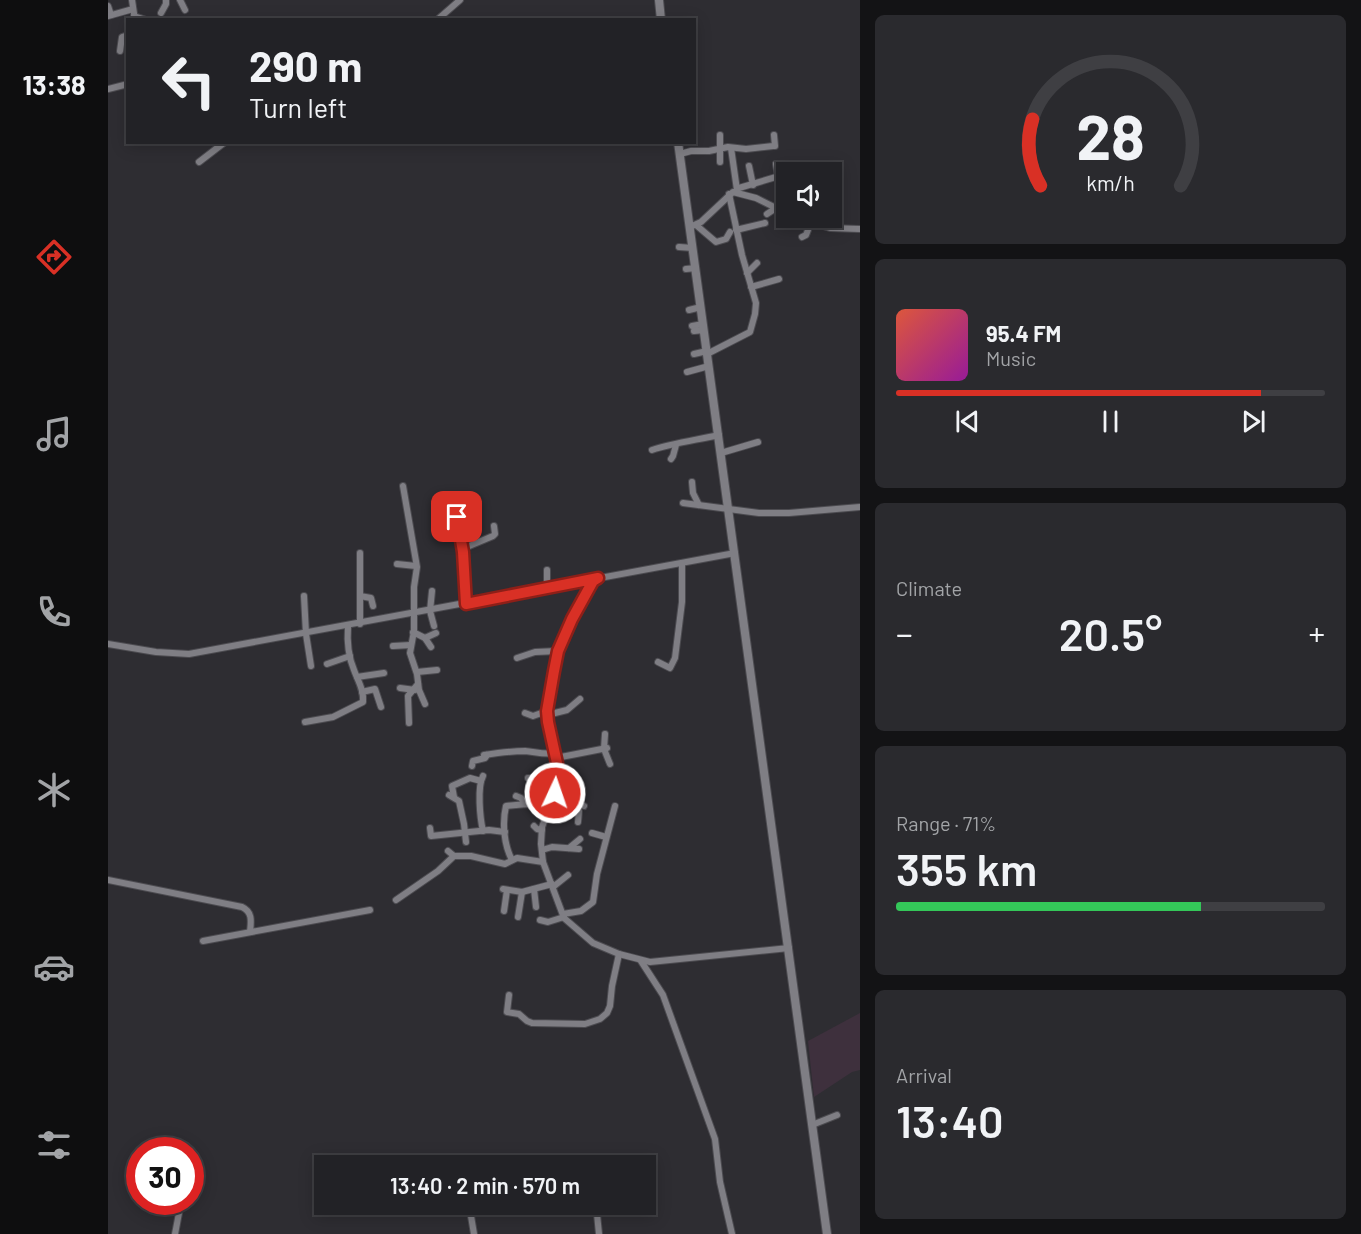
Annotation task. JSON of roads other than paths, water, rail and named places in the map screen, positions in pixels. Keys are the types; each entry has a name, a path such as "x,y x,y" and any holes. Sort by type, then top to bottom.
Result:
{"street":[{"path":"108,6 110,15 134,15 132,0"},
{"path":"161,13 166,0"},
{"path":"180,0 185,10"},
{"path":"439,18 460,0"},
{"path":"659,0 661,18"},
{"path":"120,51 122,37 126,36"},
{"path":"108,89 126,84"},
{"path":"720,135 720,162"},
{"path":"680,154 691,151 775,146 774,135"},
{"path":"199,162 222,144"},
{"path":"678,144 693,226 693,248 827,1234"},
{"path":"694,354 707,352 745,335 752,329 756,307 752,287 733,231 731,148"},
{"path":"749,166 753,185"},
{"path":"693,226 733,192 776,177"},
{"path":"733,192 756,198 776,208"},
{"path":"766,214 776,208"},
{"path":"693,226 716,242 726,239 733,231 765,223"},
{"path":"802,237 806,235 807,228"},
{"path":"830,228 860,229"},
{"path":"679,247 693,248"},
{"path":"747,273 757,263"},
{"path":"686,269 696,268"},
{"path":"752,287 779,279"},
{"path":"689,310 701,307"},
{"path":"693,328 704,327"},
{"path":"687,372 709,366"},
{"path":"652,450 666,445 676,445 719,435"},
{"path":"721,453 758,442"},
{"path":"671,459 676,445"},
{"path":"692,482 693,493 699,505"},
{"path":"403,486 416,566 410,653 417,672 416,688 425,704"},
{"path":"459,499 456,513 462,549 466,604"},
{"path":"683,503 729,510 789,513 860,507"},
{"path":"462,549 494,536 494,526"},
{"path":"360,553 360,624"},
{"path":"108,644 156,652 189,654 735,553"},
{"path":"658,662 670,668 675,658 682,602 682,563"},
{"path":"397,564 416,566"},
{"path":"547,570 548,588"},
{"path":"598,578 593,581 572,619 558,651 547,713 555,756 556,779 555,793 542,830 542,850 543,862 563,915 594,943 641,961 661,962 789,948"},
{"path":"432,591 430,611 434,626"},
{"path":"304,596 311,666"},
{"path":"360,596 372,598 373,606"},
{"path":"305,722 333,717 363,702 350,656 348,626"},
{"path":"413,632 425,638 430,647"},
{"path":"425,638 436,633"},
{"path":"393,646 411,645"},
{"path":"517,658 535,652 558,651"},
{"path":"327,664 350,656"},
{"path":"417,672 437,670"},
{"path":"357,676 384,673"},
{"path":"400,688 416,688"},
{"path":"409,723 408,693 416,688"},
{"path":"362,692 375,689 381,706"},
{"path":"525,713 533,716 567,710 580,699"},
{"path":"605,735 610,764"},
{"path":"472,766 473,761 485,758 485,755 512,752 555,756 606,748"},
{"path":"530,758 536,753"},
{"path":"465,842 460,804 451,796 452,786 470,778 482,778 480,813 483,831"},
{"path":"528,778 556,779"},
{"path":"555,793 572,795 579,811 578,822"},
{"path":"516,796 521,798 525,804"},
{"path":"576,803 585,806"},
{"path":"512,860 508,852 505,832 505,807 525,804 550,808"},
{"path":"540,920 548,922 563,915 581,911 592,904 615,806"},
{"path":"534,826 542,830"},
{"path":"430,828 431,836 483,831 505,832"},
{"path":"592,833 606,837"},
{"path":"569,848 577,844 580,839"},
{"path":"542,850 552,847 579,849"},
{"path":"448,851 454,856 471,856 505,864 520,858 543,862"},
{"path":"396,900 438,871 454,856"},
{"path":"504,911 505,890 522,892 553,885 568,875"},
{"path":"108,880 242,907 250,914 250,932"},
{"path":"534,889 536,907"},
{"path":"518,917 522,892"},
{"path":"202,941 370,910"},
{"path":"509,995 507,1012 520,1014 529,1022 587,1024 594,1022 605,1015 610,1008 618,954"},
{"path":"641,961 661,990 715,1139 720,1182 732,1234"},
{"path":"813,1125 837,1115"},
{"path":"175,1234 179,1215"},
{"path":"471,1215 474,1234"},
{"path":"597,1215 599,1234"}]}
